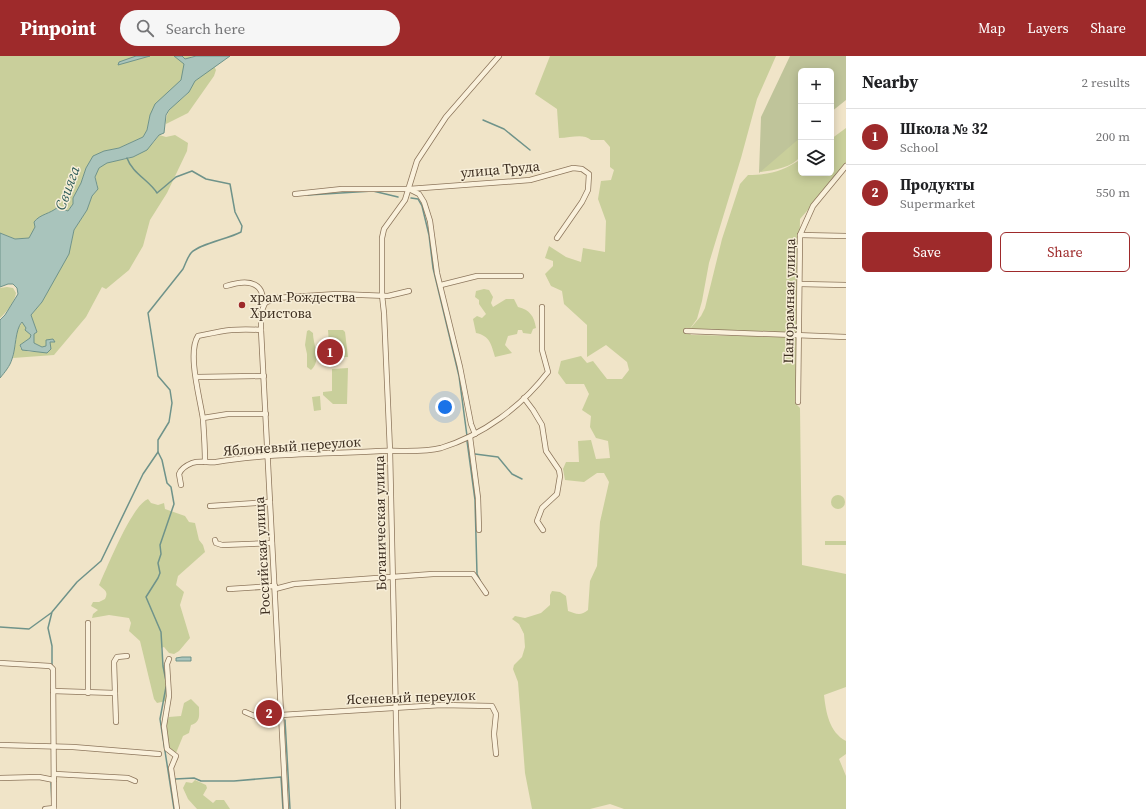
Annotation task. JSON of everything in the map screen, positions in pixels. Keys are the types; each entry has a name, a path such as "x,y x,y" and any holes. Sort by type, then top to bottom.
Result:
{"street":[{"path":"409,189 417,161 441,125 499,56"},
{"name":"Панорамная улица","path":"798,402 800,336 800,235 813,206 846,166"},
{"name":"улица Труда","path":"409,189 530,180 565,169 582,169 589,174 588,190 579,207 557,238"},
{"path":"295,194 342,189 409,189 419,194 424,202 433,238 435,260 460,367 471,424 475,434"},
{"name":"Ботаническая улица","path":"398,809 390,451 382,295 382,238 384,229 402,206 409,189"},
{"path":"800,235 846,236"},
{"path":"441,285 477,276 520,276"},
{"path":"226,286 235,282 254,285 260,290 265,302 275,298 338,294 388,296 409,291"},
{"path":"800,284 846,285"},
{"name":"Российская улица","path":"265,302 261,313 261,330 286,809"},
{"name":"Яблоневый переулок","path":"182,486 179,474 181,470 193,463 267,457 438,449 470,437 498,421 538,385 548,372 542,350 542,307"},
{"path":"206,462 203,418 194,361 194,342 198,336 226,330 241,328 261,330"},
{"path":"686,331 846,337"},
{"path":"197,377 264,376"},
{"path":"524,398 542,425 546,452 558,470 560,476 557,494 542,508 537,521 543,530"},
{"path":"203,418 228,414 266,414"},
{"path":"470,437 478,498 479,530"},
{"path":"210,506 270,502"},
{"path":"215,540 216,543 222,545 272,543"},
{"path":"229,589 275,587 294,584 392,577 473,574 486,592"},
{"path":"88,623 88,693"},
{"path":"116,722 114,662 117,657 127,656"},
{"path":"169,659 167,664 169,696 164,726 167,749 176,756 172,768 178,809"},
{"path":"0,663 50,666 53,669 55,746 54,808 45,809"},
{"path":"53,691 115,693"},
{"name":"Ясеневый переулок","path":"245,712 261,719 281,716 396,707 441,705 492,706 496,714 494,734 496,754"},
{"path":"0,745 55,746 159,754"},
{"path":"55,774 128,778 135,781"},
{"path":"0,778 39,777 54,780"}],"green space":[{"path":"0,56 196,56 190,57 181,80 150,115 147,130 143,137 119,148 104,151 86,168 81,183 73,198 73,204 68,211 58,207 48,215 42,216 29,238 15,239 0,233"},
{"path":"550,56 776,56 757,99 741,158 709,263 697,319 689,330 701,316 705,308 722,239 740,184 748,175 776,172 798,161 798,176 834,176 834,137 846,128 846,166 800,219 798,335 689,332 691,335 798,337 795,399 796,404 800,408 802,565 846,574 846,687 824,695 829,721 840,737 846,741 846,754 839,759 846,776 846,809 624,809 610,804 590,809 532,809 525,773 518,682 513,669 514,665 522,657 525,647 524,634 519,624 512,619 515,616 525,618 541,613 550,605 550,595 552,591 560,592 566,596 568,611 578,614 588,610 590,581 597,566 600,522 609,482 604,473 597,473 584,482 565,480 563,469 566,462 579,462 578,441 591,440 596,459 610,458 608,441 596,438 590,427 591,416 582,410 589,394 584,384 566,384 558,373 561,361 581,356 587,363 593,361 607,379 622,379 629,370 627,362 606,345 587,357 587,325 564,304 562,291 551,286 545,274 553,266 553,261 545,258 549,246 566,257 581,262 583,248 605,252 606,221 598,199 601,181 611,180 614,170 610,167 610,147 604,140 591,140 581,136 559,138 557,109 535,94"},
{"path":"790,56 846,56 846,100 834,110 834,68 798,68 798,140 759,173 761,117"},
{"path":"214,66 216,70 214,76 188,113 166,124 166,118 170,109 188,93 194,82"},
{"path":"159,135 166,137 175,135 188,143 187,151 167,193 150,220 143,246 129,270 106,289 102,287 86,317 54,355 13,358 18,328 23,322 31,335 30,338 20,345 20,348 35,352 47,348 50,346 50,342 54,342 46,340 46,346 42,347 34,343 34,334 37,332 31,315 42,302 71,245 74,230 87,210 92,196 98,189 96,173 99,168 107,163 128,159 144,151"},
{"path":"798,136 797,160 788,166 777,169 761,172 759,170"},
{"path":"0,288 13,288 16,293 10,307 0,318"},
{"path":"484,289 489,290 493,297 491,303 493,307 506,299 514,299 518,307 531,314 534,320 536,328 533,329 531,334 523,333 522,330 518,330 517,334 508,336 505,345 512,353 495,357 491,344 487,338 476,333 473,319 477,316 482,318 486,314 479,304 479,300 475,297 476,291"},
{"path":"309,330 313,333 316,353 316,362 311,370 307,367 305,345 307,331"},
{"path":"328,330 343,330 345,332 348,357 330,357"},
{"path":"348,368 347,404 333,404 323,395 323,392 332,391 332,369"},
{"path":"320,396 321,410 314,411 312,397"},
{"path":"838,495 843,497 845,502 843,507 838,509 833,507 831,502 833,497"},
{"path":"148,499 151,503 158,505 164,503 165,509 185,516 189,522 195,523 199,540 203,545 205,552 178,576 176,585 184,592 180,605 190,638 179,651 174,654 169,653 164,647 161,648 168,698 166,701 157,703 154,699 140,641 129,631 131,623 129,618 109,615 92,618 93,614 98,610 91,606 93,602 99,602 105,599 106,592 99,585 128,524 135,512"},
{"path":"825,541 846,541 846,545 825,545"},
{"path":"191,699 199,707 199,718 194,724 191,725 189,733 183,736 176,753 171,755 166,736 167,721 169,717 181,716 184,703"},
{"path":"195,780 206,785 207,788 203,795 213,803 216,800 224,800 230,809 197,809 188,799 183,788 186,782 192,783"}],"water":[{"path":"136,56 150,56 118,65 119,62"},
{"path":"174,56 182,56 185,59 196,56 230,56 195,81 189,92 169,110 166,115 164,133 159,135 147,150 133,157 107,163 99,168 95,177 98,189 92,196 87,210 74,230 69,254 42,302 31,315 37,332 34,334 34,343 42,347 46,346 46,340 53,339 55,342 50,342 51,349 47,353 22,350 20,345 30,338 31,335 25,330 26,328 22,322 18,329 11,362 0,378 0,320 5,315 18,294 17,288 13,284 0,287 0,233 15,239 29,238 35,227 34,222 36,219 58,207 68,211 73,204 73,198 93,156 104,151 119,148 143,137 147,130 150,115 155,104 181,80 184,64"},
{"path":"191,657 191,661 176,661 176,658"}],"waterway":[{"path":"483,120 504,129 530,150"},
{"path":"127,158 137,173 157,193 176,177 192,171 206,179 230,184 235,212 242,226 241,232 207,244 191,253 183,269 148,313 158,376 170,390 172,403 169,422 158,440 158,452 162,460 167,483 171,487 174,504 160,545 161,554 158,563 160,573 146,597 161,632 163,666 166,681"},
{"path":"308,195 373,191 398,197"},
{"path":"411,198 418,199 422,206 429,235 433,268 459,376 467,436"},
{"path":"467,441 475,500 477,574 480,580"},
{"path":"52,665 52,646 48,628 52,612 77,582 101,561 143,474 158,452"},
{"path":"475,454 498,457 512,474 522,479"},
{"path":"0,627 29,629 51,613"},
{"path":"166,687 160,719 174,809"},
{"path":"285,720 290,809"},
{"path":"175,779 194,778 201,781 234,781 281,777 283,809"},
{"path":"51,783 52,804"}],"place":[{"name":"храм Рождества Христова","path":"242,305"},
{"name":"Школа № 32","path":"330,352"},
{"name":"Продукты","path":"269,713"}],"water label":[{"name":"Свияга","path":"67,188"}]}
